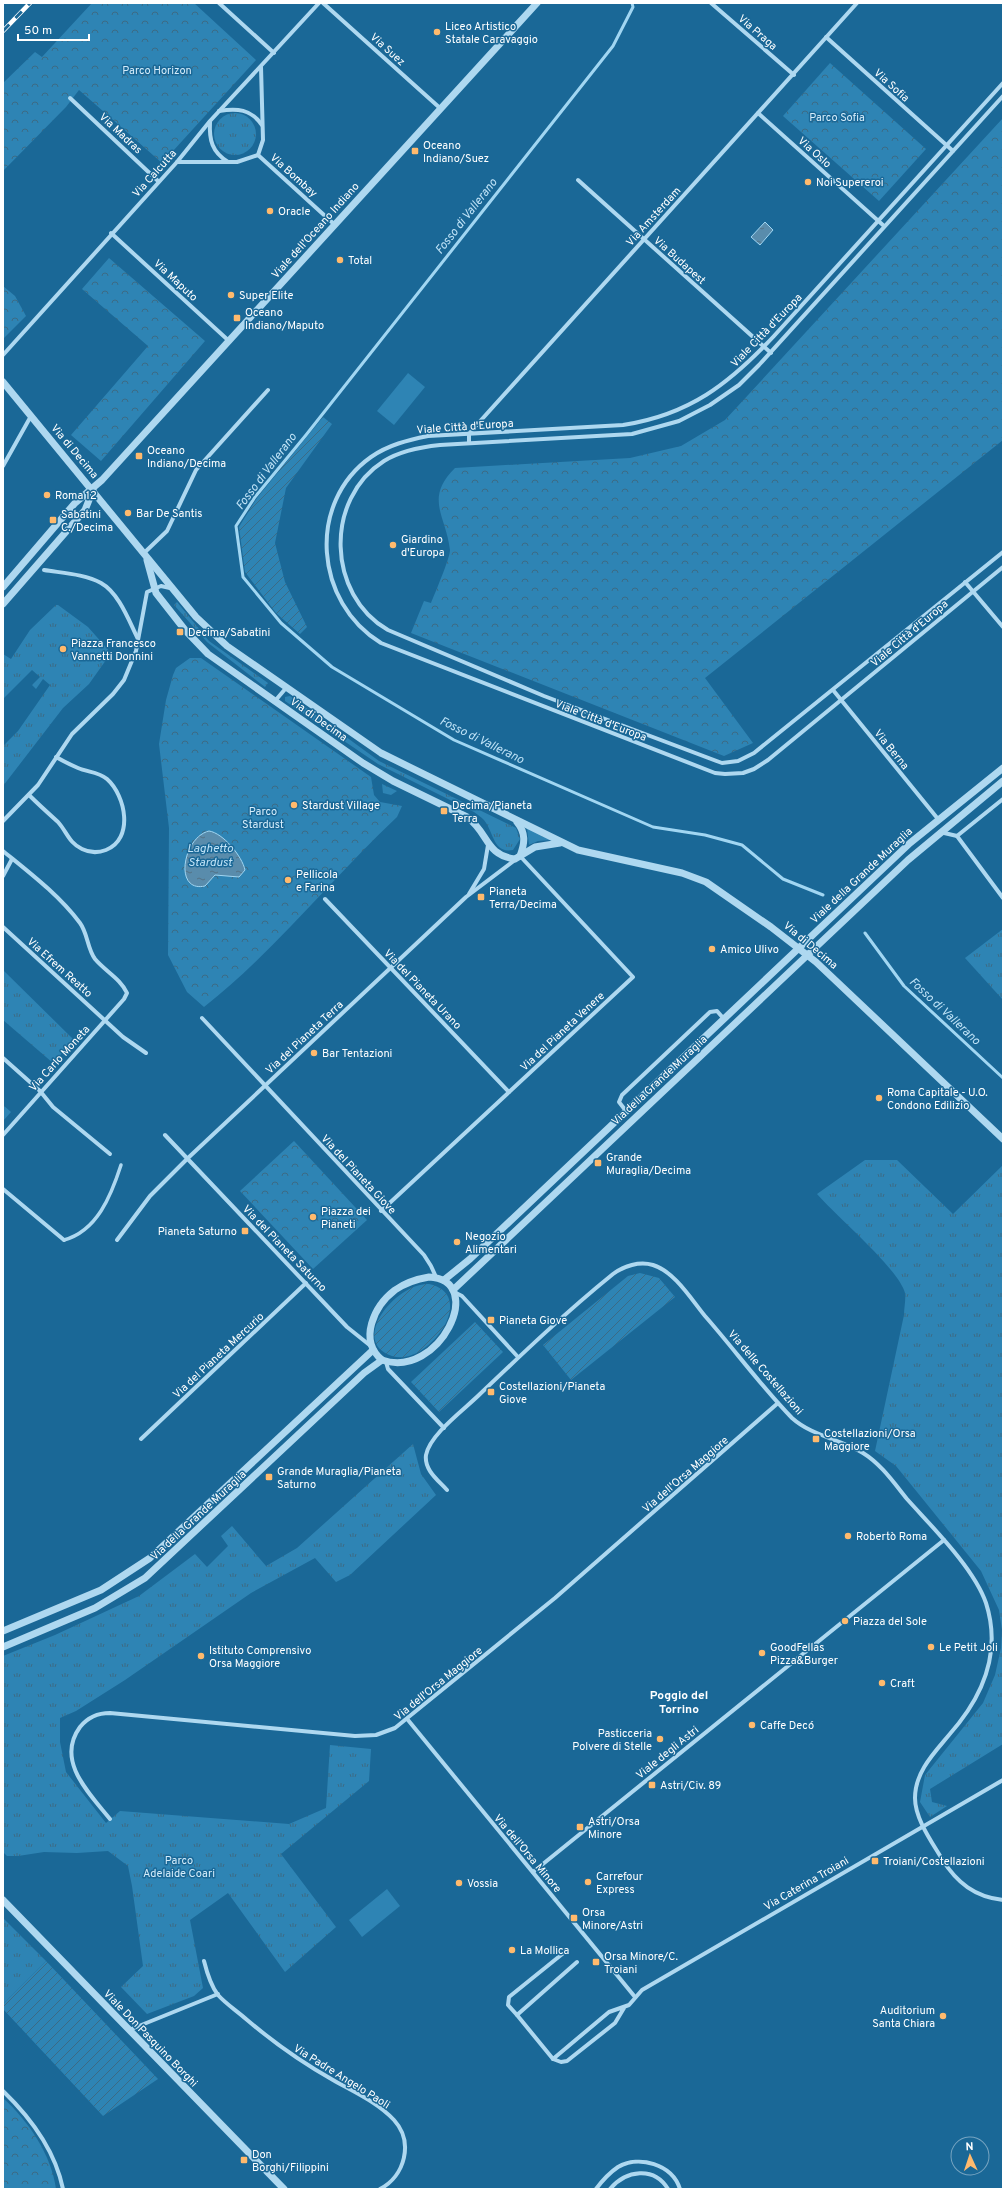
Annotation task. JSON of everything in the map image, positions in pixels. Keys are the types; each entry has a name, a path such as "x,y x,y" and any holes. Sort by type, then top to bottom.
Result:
{"street":[{"path":"219,3 274,53"},
{"name":"Via Calcutta","path":"3,355 111,233 177,162 218,112 319,3"},
{"name":"Via Suez","path":"323,3 440,109"},
{"name":"Viale dell'Oceano Indiano","path":"93,490 537,3"},
{"name":"Via Praga","path":"711,3 794,75"},
{"name":"Via Amsterdam","path":"469,434 794,75 857,3"},
{"name":"Via Sofia","path":"826,37 953,151"},
{"name":"Via Bombay","path":"177,162 243,161 258,155 263,140 261,67"},
{"name":"Viale Città d'Europa","path":"1003,83 764,347 744,368 717,389 687,406 661,417 623,425 428,436 410,440 384,449 368,459 353,473 336,502 327,532 327,556 330,577 339,598 349,616 373,638 402,652 585,723 708,770 725,774 748,771 764,764 1003,567"},
{"name":"Viale Città d'Europa","path":"1003,96 884,226 771,353 745,379 728,393 703,410 667,425 622,435 434,446 394,456 375,468 353,493 345,512 340,551 342,569 355,599 367,615 380,625 419,644 544,696 719,762 738,761 750,755 833,690 1003,552"},
{"name":"Via Madras","path":"70,98 158,181"},
{"path":"218,112 243,110 255,116 262,126"},
{"name":"Via Oslo","path":"758,113 884,226"},
{"path":"210,121 209,133 212,146 218,155 228,162"},
{"name":"Via Bombay","path":"258,155 335,225"},
{"name":"Via Budapest","path":"578,180 771,353"},
{"name":"Via Maputo","path":"111,233 229,341"},
{"name":"Via di Decima","path":"3,382 173,589 215,636 286,688 381,753 562,843 592,854 688,875 718,889 789,940 816,962 1003,1139"},
{"path":"144,553 167,531 196,470 268,390"},
{"path":"3,466 31,416"},
{"path":"469,434 469,444"},
{"path":"3,587 75,503 84,494 93,490"},
{"path":"3,604 85,510 93,490"},
{"name":"Via di Decima","path":"144,553 153,587 180,625 201,647 367,766 467,817 482,831 488,844 500,856 517,858 535,847 562,843"},
{"path":"44,570 89,578 105,585 116,598 138,639"},
{"path":"965,582 1003,626"},
{"path":"3,821 29,795 72,734 120,686 131,667 147,592 153,587 163,586 173,589"},
{"path":"275,701 286,688"},
{"name":"Via Berna","path":"833,690 938,819"},
{"path":"29,795 58,823 71,841 83,849 92,852 102,851 114,846 120,840 124,830 123,815 119,801 109,782 100,775 78,768 56,757"},
{"name":"Viale della Grande Muraglia","path":"740,1004 938,819 1003,768"},
{"name":"Viale della Grande Muraglia","path":"881,886 940,832 1003,781"},
{"path":"956,836 1003,799"},
{"path":"517,821 523,830 524,838 517,858"},
{"path":"940,832 956,836 1003,898"},
{"path":"466,898 484,869 488,844"},
{"path":"3,851 12,858 3,876"},
{"name":"Via Carlo Moneta","path":"3,1134 126,997 127,993 124,987 94,958 86,932 79,921 49,890 12,858"},
{"name":"Via del Pianeta Terra","path":"117,1240 150,1196 188,1158 466,898 517,858"},
{"name":"Via del Pianeta Venere","path":"381,1211 633,977 517,858"},
{"name":"Via della Grande Muraglia","path":"453,1291 881,886"},
{"name":"Via del Pianeta Urano","path":"325,899 509,1092"},
{"name":"Via Efrem Reatto","path":"3,927 130,1042 146,1053"},
{"name":"Via della Grande Muraglia","path":"444,1280 470,1258 740,1004"},
{"path":"626,1111 619,1102 622,1095 710,1012 717,1011 724,1019"},
{"name":"Via del Pianeta Giove","path":"202,1018 424,1256 436,1277"},
{"path":"3,1058 40,1091 53,1107 110,1154"},
{"name":"Via del Pianeta Saturno","path":"165,1135 348,1327 373,1349"},
{"path":"3,1189 64,1240 83,1232 91,1225 110,1195 121,1165"},
{"name":"Via delle Costellazioni","path":"447,1490 430,1472 426,1460 428,1448 444,1428 537,1338 613,1274 629,1266 649,1264 662,1269 679,1284 778,1402 801,1426 855,1448 872,1459 944,1540 975,1580 984,1598 989,1615 992,1649 988,1671 978,1694 960,1722 925,1765 918,1780 915,1801 924,1827 948,1869 962,1883 976,1893 1003,1900"},
{"path":"444,1428 388,1369 384,1361 373,1349 369,1333 371,1326 378,1310 390,1295 400,1287 416,1280 436,1277 444,1280 453,1291 462,1296 518,1357"},
{"name":"Via del Pianeta Mercurio","path":"141,1439 306,1283"},
{"path":"384,1361 396,1363 410,1360 424,1354 439,1343 454,1318 456,1303 453,1291"},
{"name":"Via della Grande Muraglia","path":"3,1631 100,1590 150,1558 373,1349"},
{"name":"Via della Grande Muraglia","path":"3,1647 99,1606 145,1578 370,1368 384,1361"},
{"name":"Via dell'Orsa Maggiore","path":"110,1819 81,1783 72,1759 73,1744 79,1729 88,1719 99,1714 359,1736 390,1731 408,1720 632,1532 778,1402"},
{"name":"Viale degli Astri","path":"533,1872 944,1540"},
{"name":"Via dell'Orsa Minore","path":"408,1720 635,1997"},
{"name":"Via Caterina Troiani","path":"624,2008 609,2012 553,2059 561,2062 567,2061 615,2023 624,2008 642,1990 1003,1780"},
{"name":"Viale Don Pasquino Borghi","path":"3,1900 284,2189"},
{"path":"553,2059 508,2005 509,1997 566,1951"},
{"path":"128,2030 218,1994 209,1977 204,1961"},
{"path":"517,2015 577,1962"},
{"name":"Via Padre Angelo Paoli","path":"218,1994 283,2050 374,2103 396,2122 403,2138 402,2166 391,2182 380,2189"},
{"path":"3,2092 23,2111 38,2130 57,2169 63,2189"},
{"path":"596,2189 606,2176 618,2167 641,2162 654,2164 664,2169 676,2180 680,2189"},
{"path":"610,2189 624,2177 640,2173 657,2178 668,2189"}],"green space":[{"name":"Parco Horizon","path":"92,3 194,3 256,60 162,163 79,90 66,107 3,171 3,83 35,52 42,57"},
{"name":"Parco Sofia","path":"830,63 926,149 879,201 783,116"},
{"path":"235,113 250,119 256,134 250,149 235,155 220,149 214,134 220,119"},
{"path":"1003,118 1003,440 705,678 753,743 724,756 411,633 424,601 431,603 448,560 450,550 439,508 439,498 441,489 446,479 455,468 630,458 681,446 725,420"},
{"path":"109,258 205,341 101,461 71,435 148,346 82,289"},
{"path":"3,286 15,296 26,316 3,339"},
{"path":"408,373 425,387 394,425 377,411"},
{"path":"323,417 332,424 286,488 275,543 285,582 307,627 300,634 276,613 245,572 239,527 257,498"},
{"path":"177,602 209,641 268,683 265,687 207,642 174,605"},
{"name":"Piazza Francesco Vannetti Donnini","path":"56,605 88,627 111,653 89,684 63,708 3,786 3,746 18,731 50,685 43,679 36,689 32,685 40,677 32,670 3,699 3,654 11,659 30,630"},
{"name":"Parco Stardust","path":"190,658 201,658 371,777 374,795 380,802 402,806 397,817 279,939 204,1007 187,992 168,955 169,828 159,744 166,700 173,675 176,668"},
{"path":"290,696 379,761 516,828 520,839 513,850 501,849 484,820 475,813 378,764 285,701 285,697"},
{"path":"382,784 397,791 391,795 383,793"},
{"path":"527,828 551,840 538,841 529,845"},
{"path":"1003,929 1003,1000 965,958"},
{"path":"3,970 74,1040 53,1063 3,1020"},
{"path":"3,1105 11,1112 3,1121"},
{"path":"294,1141 367,1220 313,1269 240,1191"},
{"path":"865,1160 897,1160 953,1214 1003,1165 1003,1744 930,1789 932,1802 947,1806 930,1817 920,1802 925,1775 983,1703 995,1675 1001,1648 1002,1630 999,1610 981,1571 896,1466 875,1451 904,1315 905,1293 891,1270 880,1257 817,1194"},
{"path":"640,1273 659,1278 675,1297 571,1380 543,1345 628,1276"},
{"path":"429,1284 443,1291 450,1302 449,1315 443,1329 433,1341 420,1351 406,1357 392,1356 380,1349 375,1338 376,1326 382,1314 392,1302 404,1292 416,1286"},
{"path":"475,1322 503,1352 439,1412 411,1382"},
{"name":"Parco Adelaide Coari","path":"413,1444 421,1474 436,1495 350,1575 336,1582 315,1558 251,1593 125,1680 76,1711 60,1718 60,1742 66,1772 106,1823 120,1811 289,1824 326,1808 330,1745 371,1749 369,1781 281,1854 336,1927 285,1972 228,1893 190,1920 203,1988 194,1996 147,2014 121,1987 143,1966 128,1866 108,1851 77,1853 44,1852 18,1856 7,1856 3,1852 3,1656 55,1635 139,1596 195,1554 207,1567 228,1546 221,1536 232,1526 266,1566 297,1548"},
{"path":"387,1889 400,1906 362,1937 349,1920"},
{"path":"3,1918 46,1961 3,2004"},
{"path":"46,1961 158,2079 103,2116 3,2009 3,2004"},
{"path":"3,2098 22,2117 44,2151 56,2189 3,2189"}],"water":[{"path":"765,222 773,230 760,245 751,237"},
{"name":"Laghetto Stardust","path":"209,831 220,836 231,846 240,858 245,870 239,877 215,875 205,886 195,886 188,881 185,873 185,863 193,843 200,835"}],"waterway":[{"name":"Fosso di Vallerano","path":"632,3 633,7 613,46 306,435 255,497 236,526 243,577 281,623 332,667 454,740 653,827 705,835 742,845 783,879 823,895"},
{"name":"Fosso di Vallerano","path":"865,933 904,986 1003,1078"}],"railway":[{"path":"3,31 30,3"}],"place":[{"name":"Liceo Artistico Statale Caravaggio","path":"437,32"},
{"name":"Oceano Indiano/Suez","path":"415,151"},
{"name":"Noi Supereroi","path":"808,182"},
{"name":"Oracle","path":"270,211"},
{"name":"Total","path":"340,260"},
{"name":"Super Elite","path":"231,295"},
{"name":"Oceano Indiano/Maputo","path":"237,318"},
{"name":"Oceano Indiano/Decima","path":"139,456"},
{"name":"Roma 12","path":"47,495"},
{"name":"Bar De Santis","path":"128,513"},
{"name":"Sabatini C./Decima","path":"53,520"},
{"name":"Giardino d'Europa","path":"393,545"},
{"name":"Decima/Sabatini","path":"180,632"},
{"name":"Piazza Francesco Vannetti Donnini","path":"63,649"},
{"name":"Stardust Village","path":"294,805"},
{"name":"Decima/Pianeta Terra","path":"444,811"},
{"name":"Pellicola e Farina","path":"288,880"},
{"name":"Pianeta Terra/Decima","path":"481,897"},
{"name":"Amico Ulivo","path":"712,949"},
{"name":"Bar Tentazioni","path":"314,1053"},
{"name":"Roma Capitale - U.O. Condono Edilizio","path":"879,1098"},
{"name":"Grande Muraglia/Decima","path":"598,1163"},
{"name":"Piazza dei Pianeti","path":"313,1217"},
{"name":"Pianeta Saturno","path":"245,1231"},
{"name":"Negozio Alimentari","path":"457,1242"},
{"name":"Pianeta Giove","path":"491,1320"},
{"name":"Costellazioni/Pianeta Giove","path":"491,1392"},
{"name":"Costellazioni/Orsa Maggiore","path":"816,1439"},
{"name":"Grande Muraglia/Pianeta Saturno","path":"269,1477"},
{"name":"Robertò Roma","path":"848,1536"},
{"name":"Piazza del Sole","path":"845,1621"},
{"name":"Le Petit Joli","path":"931,1647"},
{"name":"GoodFellas Pizza&Burger","path":"762,1653"},
{"name":"Istituto Comprensivo Orsa Maggiore","path":"201,1656"},
{"name":"Craft","path":"882,1683"},
{"name":"Caffe Decó","path":"752,1725"},
{"name":"Pasticceria Polvere di Stelle","path":"660,1739"},
{"name":"Astri/Civ. 89","path":"652,1785"},
{"name":"Astri/Orsa Minore","path":"580,1827"},
{"name":"Troiani/Costellazioni","path":"875,1861"},
{"name":"Carrefour Express","path":"588,1882"},
{"name":"Vossia","path":"459,1883"},
{"name":"Orsa Minore/Astri","path":"574,1918"},
{"name":"La Mollica","path":"512,1950"},
{"name":"Orsa Minore/C. Troiani","path":"596,1962"},
{"name":"Auditorium Santa Chiara","path":"943,2016"},
{"name":"Don Borghi/Filippini","path":"244,2160"}],"district":[{"name":"Poggio del Torrino","path":"679,1702"}]}
